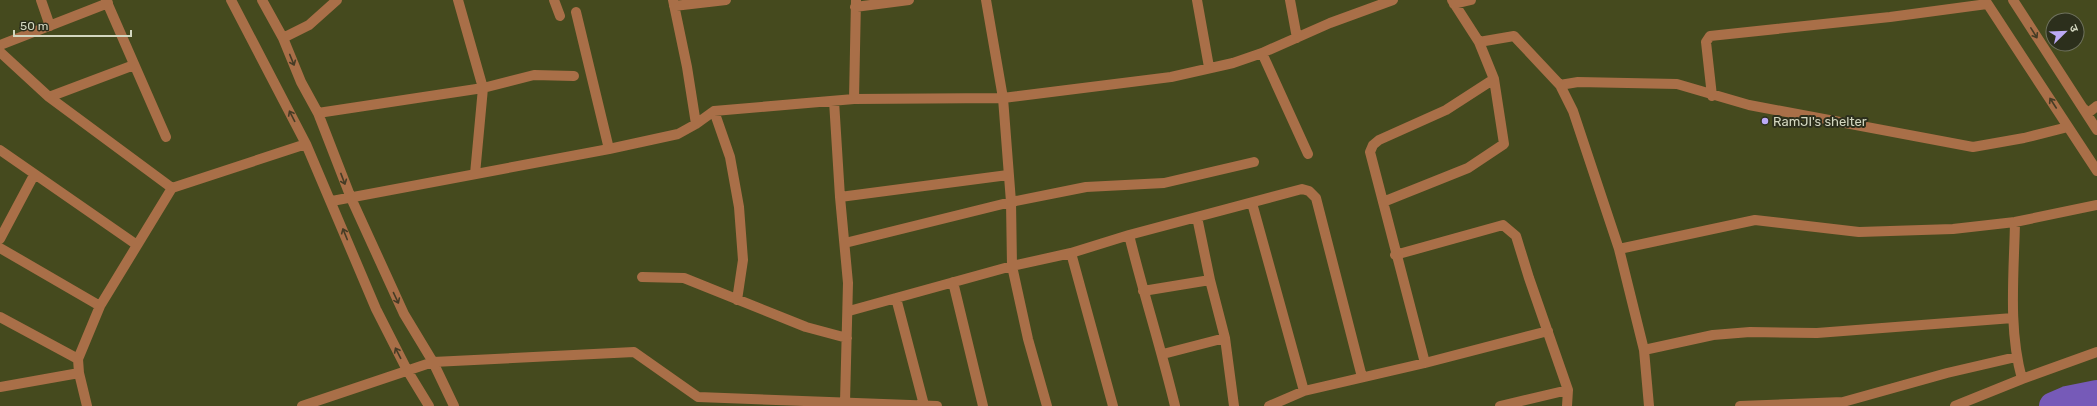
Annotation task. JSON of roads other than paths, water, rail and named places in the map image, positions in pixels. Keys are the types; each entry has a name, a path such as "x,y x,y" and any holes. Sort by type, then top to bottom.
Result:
{"street":[{"path":"41,0 50,26"},
{"path":"232,0 306,144 332,201 376,309 407,370 427,402"},
{"path":"262,0 283,38 301,82 318,113 351,198 404,314 433,362 454,406"},
{"path":"283,38 309,25 337,0"},
{"path":"458,0 482,88 474,174"},
{"path":"554,0 560,16"},
{"path":"696,124 687,67 673,3 726,0"},
{"path":"854,99 855,4 909,0"},
{"path":"986,0 1003,98 1011,202 1012,266 1028,339 1047,406"},
{"path":"1197,0 1209,67"},
{"path":"1290,0 1297,38"},
{"path":"332,201 609,149 678,134 696,124 714,111 854,99 1003,98 1171,77 1209,67 1233,63 1262,53 1330,23 1393,0"},
{"path":"1383,202 1468,168 1504,144 1494,79 1479,42 1453,2 1471,0"},
{"path":"2014,0 2097,130"},
{"path":"0,45 107,2 166,137"},
{"path":"1712,96 1706,42 1710,36 1890,17 1986,2 2097,171"},
{"path":"576,12 609,149"},
{"path":"1479,42 1514,36 1560,85 1573,111 1619,249 1644,350 1649,406"},
{"path":"0,52 49,97 172,188"},
{"path":"1262,53 1308,154"},
{"path":"49,97 134,65"},
{"path":"318,113 482,88 534,75 574,76"},
{"path":"1425,363 1395,255 1370,152 1373,145 1379,140 1446,110 1494,79"},
{"path":"1560,85 1578,82 1677,84 1712,96 1749,106 1974,147 2024,138 2068,127"},
{"path":"834,101 840,197 845,243 848,311 845,402"},
{"path":"2080,105 2088,113 2097,106"},
{"path":"714,111 730,157 739,207 744,260 737,300"},
{"path":"87,406 78,358 100,306 172,188 306,144"},
{"path":"0,150 137,245"},
{"path":"845,243 1011,202 1086,187 1164,183 1254,162"},
{"path":"0,239 34,175"},
{"path":"840,197 1008,175"},
{"path":"848,311 1012,266 1071,253 1129,235 1302,189 1309,191 1316,198 1362,377"},
{"path":"1252,203 1304,391"},
{"path":"1619,249 1755,220 1859,232 1953,229 2015,222 2097,205"},
{"path":"1197,217 1210,280 1225,338 1234,406"},
{"path":"2015,222 2013,318 2016,357 2022,379"},
{"path":"1395,255 1503,225 1516,236 1568,390 1567,406"},
{"path":"1129,235 1142,291 1163,354 1175,406"},
{"path":"0,248 100,306"},
{"path":"1071,253 1113,406"},
{"path":"642,277 684,278 806,327 847,338"},
{"path":"1142,291 1210,280"},
{"path":"953,282 982,406"},
{"path":"896,298 924,406"},
{"path":"0,317 78,358"},
{"path":"1644,350 1713,335 1742,333 1817,333 2013,318"},
{"path":"1269,406 1304,391 1425,363 1548,332"},
{"path":"1163,354 1225,338"},
{"path":"302,406 433,362 634,352 698,396 937,406"},
{"path":"1955,406 2022,379 2097,352"},
{"path":"1740,406 1810,405 1843,402 1947,372 2016,357"},
{"path":"0,387 80,373"},
{"path":"1500,406 1568,390"}],"waterway":[{"path":"2053,406 2067,400 2097,394"}],"place":[{"name":"RamJI's shelter","path":"1765,121"}]}
